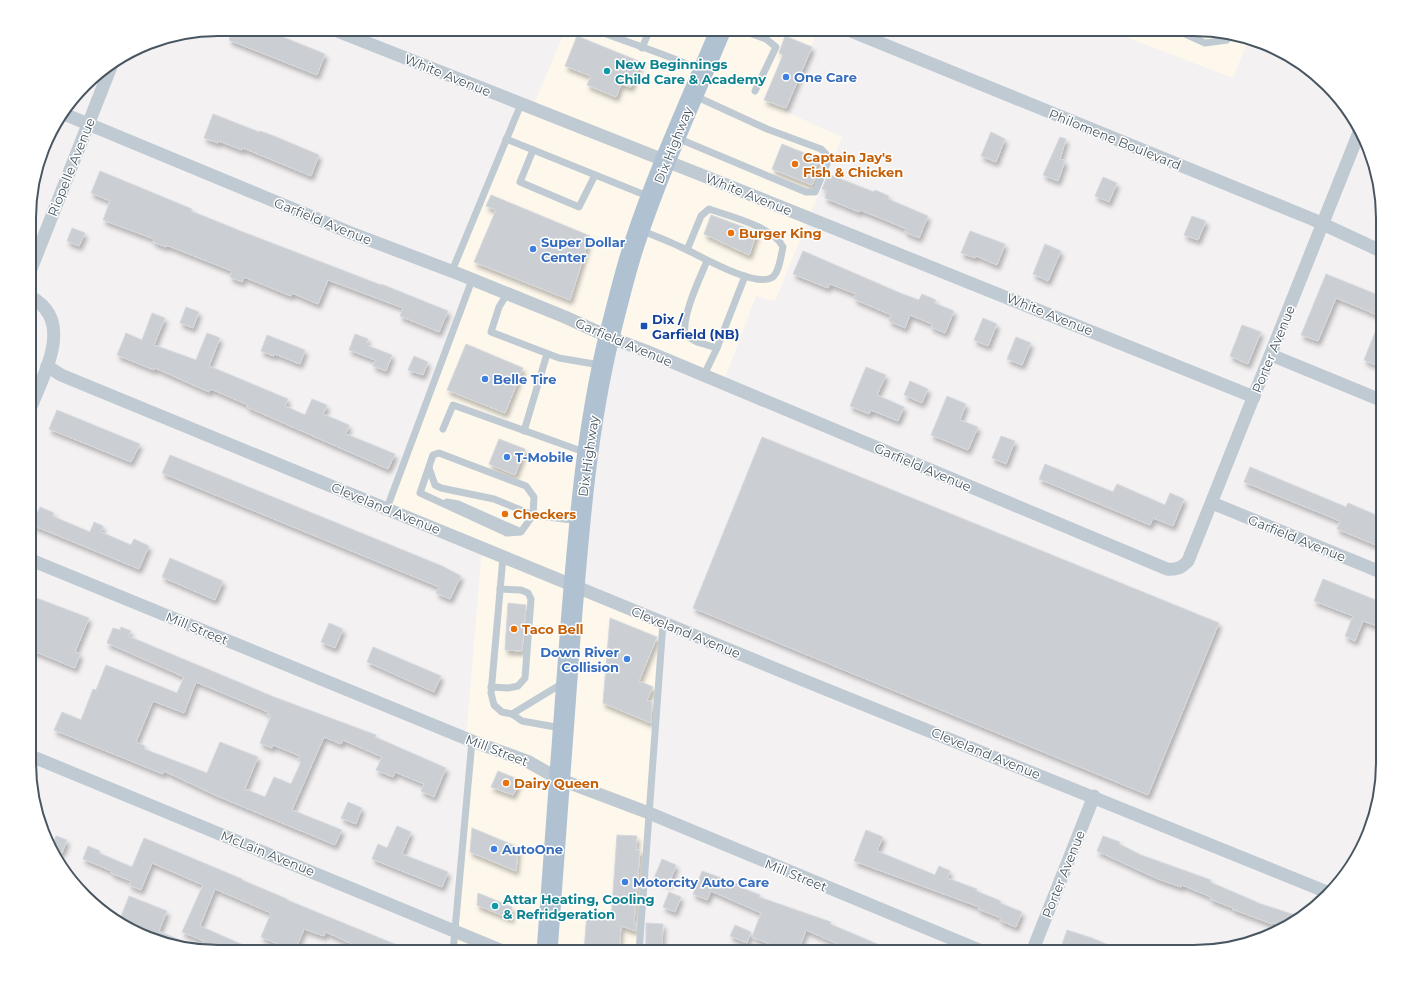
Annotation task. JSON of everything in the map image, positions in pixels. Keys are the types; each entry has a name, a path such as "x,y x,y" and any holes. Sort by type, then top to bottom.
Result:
{"main road":[{"name":"Dix Highway","path":"547,945 579,521 587,453 603,366 609,337 640,230 675,137 718,36"}],"street":[{"name":"White Avenue","path":"350,36 666,161 1254,398"},
{"name":"Philomene Boulevard","path":"863,36 1322,225 1376,249"},
{"name":"Riopelle Avenue","path":"36,256 108,73"},
{"name":"Garfield Avenue","path":"68,115 88,122 351,233 452,271 704,375 1167,570 1174,570 1182,567"},
{"name":"Porter Avenue","path":"1182,567 1188,561 1212,503 1357,137"},
{"path":"36,301 44,307 54,325 54,345 36,394"},
{"path":"1271,355 1376,398"},
{"name":"Cleveland Avenue","path":"47,366 61,375 387,508 663,623 1094,796 1324,891"},
{"name":"Garfield Avenue","path":"1212,503 1376,570"},
{"name":"Mill Street","path":"36,562 472,742 528,761 559,779 649,813 967,945"},
{"name":"McLain Avenue","path":"36,758 489,945"},
{"name":"Porter Avenue","path":"1035,945 1094,796"}],"lane":[{"path":"611,36 642,48 673,57 703,71"},
{"path":"642,48 647,36"},
{"path":"756,91 776,47 766,39 758,36"},
{"path":"1190,36 1205,43 1228,39"},
{"path":"675,137 806,192 815,192 826,164 827,155 821,149 767,128 693,96"},
{"path":"452,271 521,104"},
{"path":"506,139 652,198"},
{"path":"533,150 520,182 579,207 595,174"},
{"path":"640,230 687,250 730,271 759,280 771,279 775,275 783,247 772,234 731,216 709,209 701,216 687,250"},
{"path":"707,261 687,313 684,326 685,335 697,342 717,348"},
{"path":"704,375 717,348 745,276"},
{"path":"387,508 472,280"},
{"path":"507,294 499,307 491,332 560,358 603,366"},
{"path":"524,431 547,354"},
{"path":"443,428 453,405 587,453"},
{"path":"439,453 526,486 534,497 533,515 521,532 507,533 420,493 429,466 433,455 439,453"},
{"path":"429,466 431,477 435,485 441,488 494,499 533,515 579,521"},
{"path":"503,557 491,687 494,705 502,712 512,714 522,721 563,729"},
{"path":"491,687 508,688 518,686 525,678 531,599 528,593 521,590 500,589"},
{"path":"640,945 663,623"},
{"path":"512,714 567,680"},
{"path":"454,945 472,742"}],"shaded area":[{"path":"563,36 815,36 784,111 842,137 775,301 756,296 723,383 609,337 574,586 663,623 640,945 454,945 472,742 466,739 482,548 384,507 470,279 451,271 520,104 532,109"},
{"path":"1124,36 1206,36 1230,39 1247,44 1233,78"}],"building":[{"path":"230,36 280,36 325,54 317,75 229,40"},
{"name":"New Beginnings Child Care & Academy","path":"577,36 641,62 631,87 621,84 616,97 587,85 591,76 565,66"},
{"name":"One Care","path":"785,36 812,47 786,108 764,100 783,55 779,53"},
{"path":"213,114 259,132 260,131 274,136 319,155 311,176 243,148 242,150 219,141 218,143 204,138"},
{"path":"991,132 1005,139 996,162 981,156"},
{"path":"1060,137 1066,139 1060,159 1065,161 1058,181 1043,175"},
{"name":"Captain Jay's Fish & Chicken","path":"782,144 819,159 815,169 819,170 812,185 772,169"},
{"path":"100,171 243,232 448,311 439,332 400,316 403,308 328,280 318,304 292,293 291,296 244,277 242,282 230,277 232,271 166,245 166,247 153,242 154,239 103,220 110,201 91,193"},
{"path":"828,174 874,192 875,190 889,196 888,199 928,216 919,238 905,232 906,229 885,220 860,210 859,212 825,198 827,191 822,189"},
{"path":"1103,177 1117,183 1109,202 1095,196"},
{"name":"Super Dollar Center","path":"491,195 590,236 570,300 474,262 496,210 486,206"},
{"name":"Burger King","path":"711,215 757,232 749,255 704,234"},
{"path":"1192,216 1206,221 1198,240 1184,235"},
{"path":"72,228 85,233 79,246 67,241"},
{"path":"970,231 1005,244 997,265 976,256 975,258 961,253"},
{"path":"1045,244 1061,251 1048,281 1033,274"},
{"path":"803,251 919,300 922,294 936,300 934,303 954,311 945,333 931,327 932,324 910,315 905,328 889,321 891,315 854,299 856,294 830,284 828,288 793,274"},
{"path":"1326,274 1376,294 1376,315 1336,298 1318,341 1301,335"},
{"path":"186,307 199,312 193,328 180,323"},
{"path":"152,313 165,318 154,345 196,360 207,333 220,338 209,366 288,399 285,406 305,415 312,399 327,405 323,414 349,425 346,434 395,454 388,469 247,407 248,405 211,389 209,392 155,368 154,370 117,355 126,333 142,340"},
{"path":"983,318 997,324 988,346 974,340"},
{"path":"1242,325 1261,332 1248,364 1230,356"},
{"path":"1376,330 1376,365 1364,360"},
{"path":"355,334 368,339 366,345 392,355 386,371 373,366 375,360 349,350"},
{"path":"267,335 305,350 300,364 275,354 274,356 261,351"},
{"path":"1016,337 1031,343 1022,365 1007,359"},
{"name":"Belle Tire","path":"466,344 523,368 505,413 447,390"},
{"path":"414,356 428,362 423,375 408,370"},
{"path":"866,367 886,375 877,395 904,407 898,421 871,410 869,414 850,406"},
{"path":"910,381 928,389 922,403 904,395"},
{"path":"947,396 966,404 960,420 978,427 968,450 931,435"},
{"path":"57,410 140,444 131,462 49,429"},
{"path":"1001,436 1015,441 1006,464 992,458"},
{"path":"762,437 1219,623 1148,795 693,608"},
{"name":"T-Mobile","path":"499,439 525,449 515,475 489,464"},
{"path":"170,455 442,566 461,576 450,599 436,593 439,587 162,473"},
{"path":"1045,464 1113,492 1117,484 1165,505 1170,493 1184,499 1173,526 1153,518 1150,525 1039,479"},
{"path":"1250,467 1346,507 1348,503 1376,515 1376,545 1337,529 1340,521 1244,482"},
{"path":"40,507 54,513 52,516 90,532 94,522 103,526 101,532 131,545 134,539 149,546 139,569 36,527 36,516"},
{"path":"170,558 223,581 215,600 162,577"},
{"path":"1323,579 1376,600 1376,626 1363,621 1355,641 1345,636 1353,616 1314,601"},
{"path":"36,598 89,618 75,652 80,654 75,668 36,652"},
{"name":"Taco Bell","path":"508,603 526,605 522,651 505,650"},
{"name":"Down River Collision","path":"610,618 657,637 639,681 653,687 647,700 652,702 651,723 603,703"},
{"path":"329,623 343,629 335,648 321,642"},
{"path":"121,627 131,631 128,636 274,697 376,735 375,737 446,768 434,797 421,791 424,784 395,772 393,777 376,770 382,757 343,740 341,744 324,737 292,810 342,830 335,845 217,796 164,771 163,774 54,730 62,712 81,720 93,689 96,690 106,665 177,693 184,677 107,643 113,628 120,630","holes":["196,682 268,712 267,714 271,716 260,743 272,748 273,745 300,756 298,760 301,762 291,784 274,777 265,797 245,789 258,757 220,742 207,773 144,749 145,746 136,742 153,701 184,713"]},
{"path":"373,647 441,676 434,692 367,662"},
{"name":"Dairy Queen","path":"498,771 520,780 513,795 491,787"},
{"path":"348,802 362,808 356,824 341,818"},
{"path":"397,826 411,832 402,854 448,872 442,887 372,859 378,844 387,848"},
{"name":"AutoOne","path":"472,828 518,847 516,871 470,852"},
{"path":"866,830 883,837 877,851 935,875 939,866 950,871 947,878 977,889 976,891 1001,901 1000,903 1022,912 1016,927 999,920 1001,918 978,909 979,907 854,861"},
{"path":"617,835 637,836 636,850 640,850 634,922 636,923 636,931 621,926 620,945 585,945 587,912 611,921"},
{"path":"56,836 67,840 62,853 59,852 54,842"},
{"path":"1103,836 1120,842 1119,844 1141,855 1211,880 1210,882 1261,904 1294,915 1278,925 1272,924 1232,909 1233,908 1210,899 1211,897 1182,885 1181,887 1158,879 1097,851"},
{"path":"144,838 242,879 287,900 397,945 354,945 326,932 324,936 304,929 297,945 280,945 261,937 271,913 215,889 200,926 243,945 202,944 204,941 182,932 203,885 152,863 141,890 129,885 131,881 83,859 88,846 100,851 99,853 132,867"},
{"path":"662,859 676,865 669,884 654,878"},
{"path":"702,871 738,884 737,886 760,895 759,897 831,922 830,924 880,945 840,945 806,930 801,945 772,945 752,937 761,913 711,891 707,900 693,894"},
{"path":"669,892 681,897 675,912 663,907"},
{"name":"Attar Heating, Cooling & Refridgeration","path":"478,893 512,907 511,919 477,905"},
{"path":"129,896 167,911 159,931 184,942 148,931 121,917"},
{"path":"646,923 663,924 662,945 646,945"},
{"path":"735,925 751,932 747,943 730,936"},
{"path":"1067,930 1108,945 1062,945"}],"place":[{"name":"New Beginnings Child Care & Academy","path":"607,71"},
{"name":"One Care","path":"786,77"},
{"name":"Captain Jay's Fish & Chicken","path":"795,164"},
{"name":"Burger King","path":"731,233"},
{"name":"Super Dollar Center","path":"533,249"},
{"name":"Dix / Garfield (NB)","path":"644,326"},
{"name":"Belle Tire","path":"485,379"},
{"name":"T-Mobile","path":"507,457"},
{"name":"Checkers","path":"505,514"},
{"name":"Taco Bell","path":"514,629"},
{"name":"Down River Collision","path":"627,659"},
{"name":"Dairy Queen","path":"506,783"},
{"name":"AutoOne","path":"494,849"},
{"name":"Motorcity Auto Care","path":"625,882"},
{"name":"Attar Heating, Cooling & Refridgeration","path":"495,906"}]}
